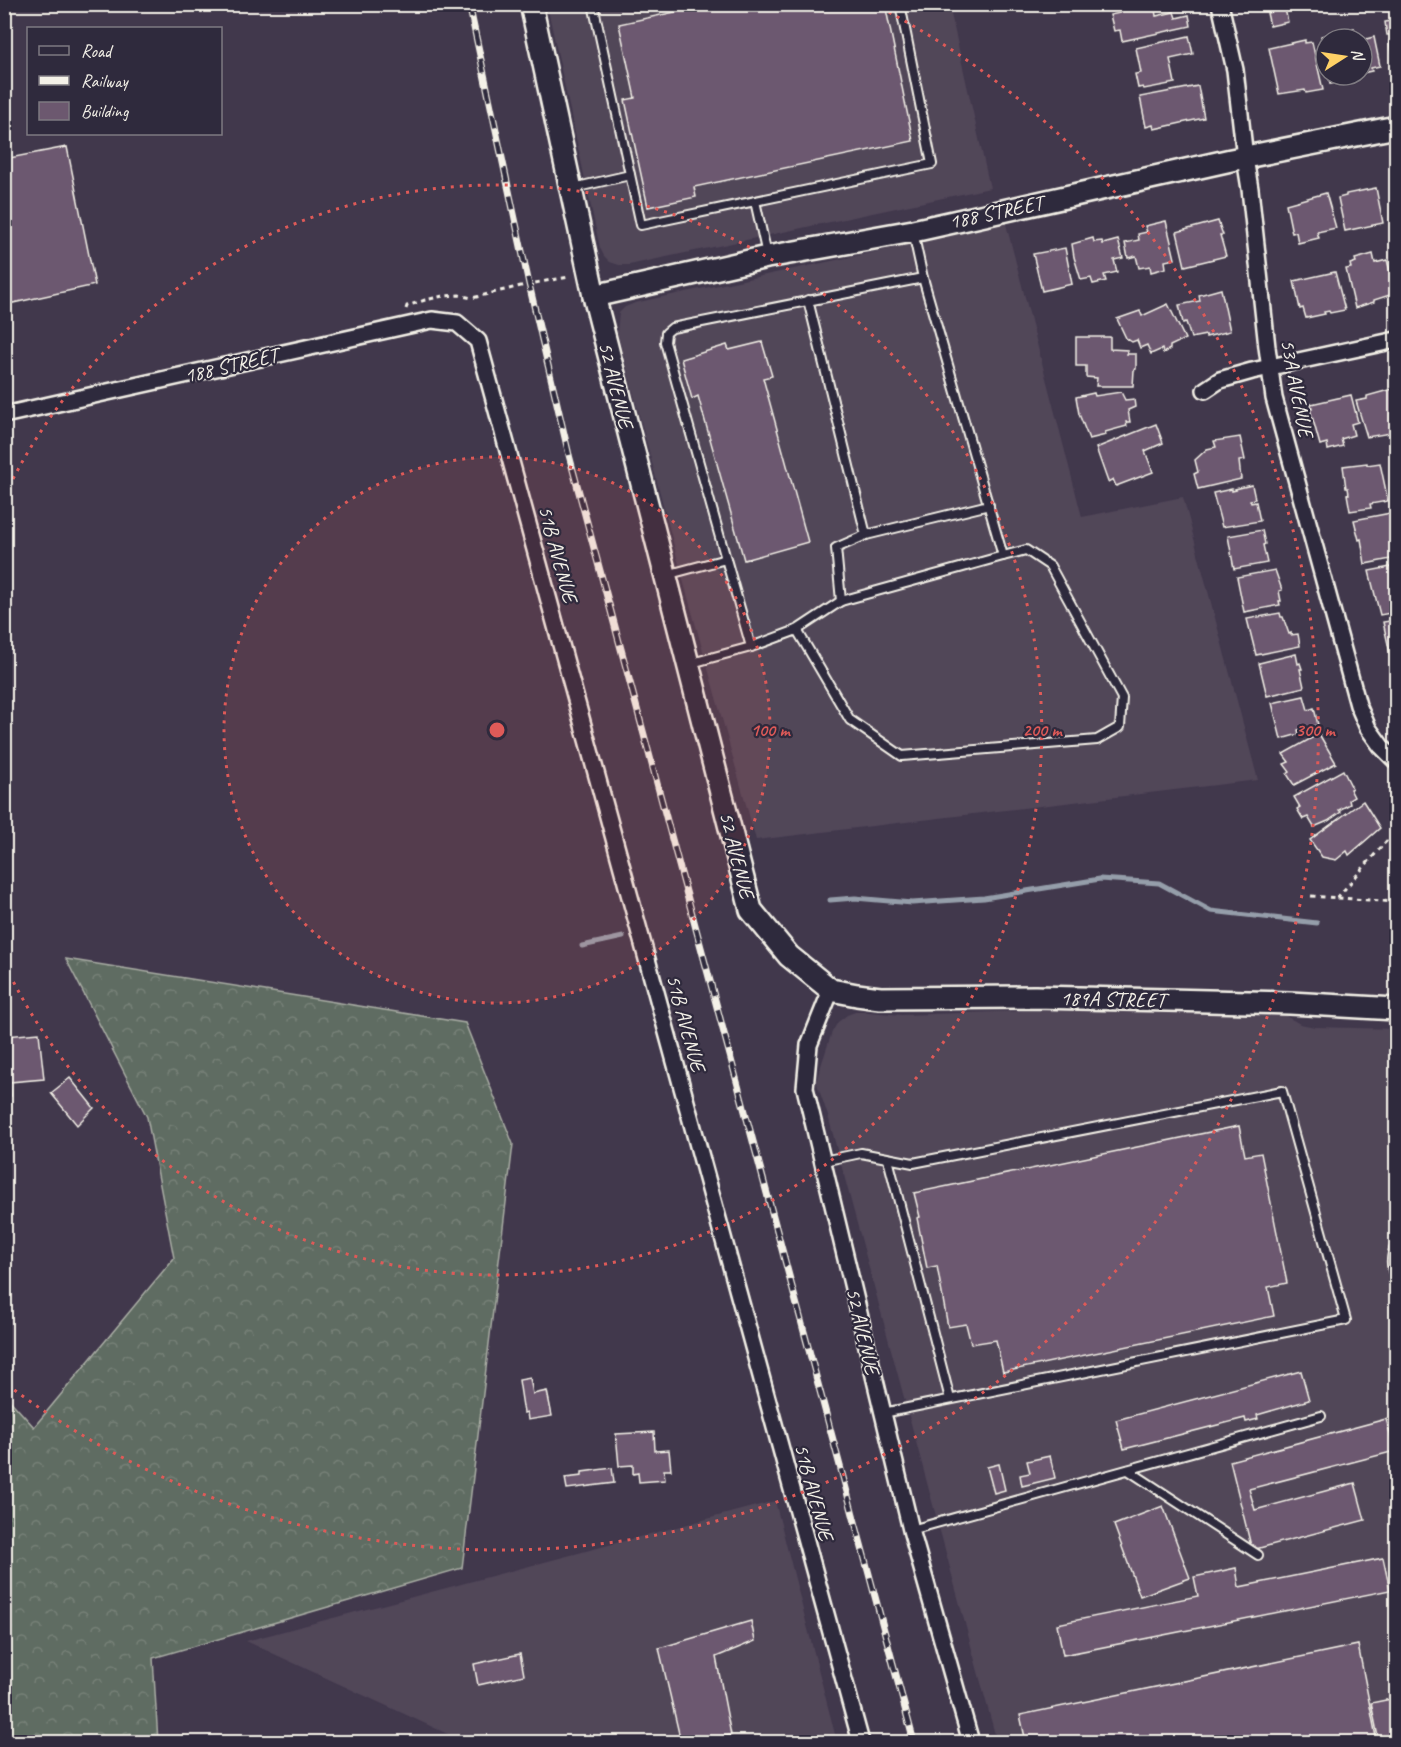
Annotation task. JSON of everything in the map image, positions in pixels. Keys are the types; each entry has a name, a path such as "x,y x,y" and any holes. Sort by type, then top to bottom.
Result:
{"street":[{"name":"52 AVENUE","path":"531,4 594,296 751,910 789,956 831,990 809,1045 805,1088 911,1530 972,1743"},
{"name":"53A AVENUE","path":"1220,4 1235,70 1245,158 1251,189 1274,398 1358,705 1368,728 1396,761"},
{"name":"188 STREET","path":"594,296 767,257 912,231 1396,127"},
{"name":"188 STREET","path":"4,415 432,320 457,323"},
{"name":"51B AVENUE","path":"457,323 478,341 861,1743"},
{"path":"1205,390 1220,380 1269,367 1396,340"},
{"name":"189A STREET","path":"831,990 880,998 1035,997 1396,1009"}],"lane":[{"path":"593,4 641,225 932,164 900,4"},
{"path":"571,188 630,175"},
{"path":"755,201 767,257"},
{"path":"912,231 923,278 1003,556"},
{"path":"751,647 665,342 666,333 672,328 923,278"},
{"path":"808,300 866,535"},
{"path":"841,601 836,548 866,535 989,505"},
{"path":"688,664 751,647 797,630 841,601 1026,550 1050,566 1122,698 1120,727 1097,740 902,756 850,720 797,630"},
{"path":"664,575 726,559"},
{"path":"823,1161 861,1153 913,1163 1282,1090 1346,1320 883,1413"},
{"path":"888,1159 950,1399"},
{"path":"1396,1244 1391,1256 1396,1278"},
{"path":"911,1530 1321,1416"},
{"path":"1128,1470 1258,1555"}],"path":[{"path":"406,309 407,306 424,300 443,296 459,295 472,298 570,277"},
{"path":"1337,898 1396,830"},
{"path":"1311,896 1396,902"}],"shaded area":[{"path":"547,5 949,5 990,188 629,265 610,262 600,248"},
{"path":"1006,224 1082,517 1183,497 1258,780 756,840 617,332 619,313 625,307 648,300"},
{"path":"1086,1009 1279,1014 1300,1024 1315,1027 1396,1029 1396,1742 997,1742 828,1116 816,1081 832,1032 838,1022 858,1011 902,1015"},
{"path":"775,1501 837,1742 458,1742 452,1736 246,1641"}],"green space":[{"path":"66,959 465,1023 513,1144 462,1568 153,1658 158,1742 5,1742 5,1395 34,1427 174,1258 147,1117"}],"building":[{"path":"712,4 885,4 913,141 694,187 696,197 648,207 625,100 635,98 619,24"},
{"path":"1118,4 1152,4 1156,16 1174,12 1176,18 1189,15 1191,26 1122,41 1120,30 1114,31 1110,15 1120,13"},
{"path":"1285,9 1288,22 1270,26 1267,13"},
{"path":"1396,20 1396,52 1391,53 1389,41 1392,41 1390,35 1387,35 1385,22"},
{"path":"1189,36 1193,54 1170,59 1175,83 1138,88 1135,74 1141,73 1136,48"},
{"path":"1374,37 1380,66 1374,67"},
{"path":"1305,40 1305,43 1312,42 1314,87 1322,87 1323,90 1279,94 1269,48"},
{"path":"1198,86 1204,118 1154,129 1153,125 1146,127 1140,97"},
{"path":"67,147 95,285 4,305 4,159"},
{"path":"1376,188 1383,223 1345,231 1338,198 1346,194"},
{"path":"1326,193 1336,228 1317,232 1319,238 1298,243 1296,232 1292,233 1286,204"},
{"path":"1166,221 1175,259 1165,261 1166,268 1151,272 1150,266 1139,268 1136,256 1128,258 1125,243 1139,240 1138,234 1147,232 1145,226"},
{"path":"1218,221 1226,256 1185,266 1177,232"},
{"path":"1093,238 1094,242 1102,241 1103,244 1118,240 1123,258 1114,260 1117,272 1104,275 1106,281 1093,284 1091,278 1081,280 1072,244"},
{"path":"1065,248 1072,284 1042,291 1033,254"},
{"path":"1373,254 1375,263 1387,260 1396,293 1355,308 1346,269 1351,268 1350,264 1356,262 1355,259"},
{"path":"1335,272 1345,310 1324,312 1325,314 1306,318 1303,308 1300,309 1294,281"},
{"path":"1221,289 1230,331 1191,338 1186,322 1183,323 1179,305 1200,301 1199,295"},
{"path":"1168,304 1185,339 1170,346 1170,349 1163,353 1162,349 1151,354 1147,345 1140,348 1137,340 1132,342 1126,338 1117,319 1140,311 1142,316"},
{"path":"1076,337 1110,337 1110,349 1128,350 1127,354 1136,354 1133,386 1096,386 1097,378 1086,377 1086,366 1076,366"},
{"path":"762,342 772,376 763,378 808,542 744,560 698,396 692,399 681,359 727,345 729,350"},
{"path":"1396,388 1396,437 1393,438 1390,433 1367,437 1356,401"},
{"path":"1121,392 1125,400 1134,399 1135,407 1128,410 1130,422 1126,422 1127,426 1105,432 1106,435 1089,439 1079,414 1076,397 1094,393 1095,396"},
{"path":"1351,395 1358,422 1351,424 1354,435 1341,439 1343,446 1328,450 1327,443 1320,445 1310,409 1312,409 1311,404"},
{"path":"1156,424 1163,443 1145,451 1153,472 1116,486 1113,479 1108,482 1096,448"},
{"path":"1240,437 1245,460 1239,461 1241,479 1198,489 1194,474 1198,472 1195,460 1207,449 1216,447 1214,441"},
{"path":"1367,463 1367,465 1380,463 1388,501 1370,504 1371,508 1350,511 1343,466"},
{"path":"1252,485 1255,499 1250,500 1251,503 1256,502 1260,521 1222,527 1213,493 1232,489 1232,491"},
{"path":"1396,512 1396,558 1365,564 1361,539 1359,540 1354,520"},
{"path":"1262,530 1267,563 1234,569 1228,536"},
{"path":"1396,566 1396,612 1380,615 1369,571"},
{"path":"1275,570 1282,590 1279,591 1280,605 1244,612 1237,577"},
{"path":"1280,613 1289,634 1298,634 1300,646 1256,655 1247,619"},
{"path":"1396,620 1396,662 1392,662 1383,622"},
{"path":"1296,654 1298,664 1300,663 1302,669 1300,669 1304,687 1267,696 1259,663"},
{"path":"1304,696 1308,710 1314,708 1318,725 1298,730 1299,734 1281,739 1272,703"},
{"path":"1319,734 1336,763 1294,785 1287,774 1290,772 1284,764 1289,762 1283,754"},
{"path":"1343,770 1354,797 1349,800 1350,804 1339,810 1341,812 1314,827 1308,817 1303,819 1294,797"},
{"path":"1363,801 1380,828 1349,855 1347,851 1336,860 1322,857 1310,840"},
{"path":"4,1021 6,1036 39,1033 44,1079 10,1082 11,1096 4,1096"},
{"path":"70,1078 94,1108 77,1125 51,1093"},
{"path":"1239,1126 1245,1156 1261,1153 1287,1283 1268,1287 1274,1316 1003,1372 996,1340 971,1344 966,1324 948,1327 937,1266 927,1268 917,1218 920,1217 914,1193"},
{"path":"1301,1371 1309,1400 1257,1415 1258,1419 1246,1422 1245,1418 1124,1449 1116,1420"},
{"path":"530,1378 533,1394 547,1391 552,1416 528,1420 527,1412 524,1413 519,1380"},
{"path":"1386,1419 1395,1451 1249,1489 1255,1510 1355,1483 1365,1520 1252,1550 1230,1461"},
{"path":"654,1432 655,1451 669,1450 671,1470 664,1470 665,1480 639,1482 638,1473 633,1474 633,1465 619,1466 616,1434"},
{"path":"1050,1456 1055,1478 1022,1486 1020,1475 1030,1473 1027,1461"},
{"path":"999,1464 1005,1490 994,1493 987,1467"},
{"path":"612,1468 614,1483 567,1489 565,1478 582,1476 582,1472"},
{"path":"1163,1506 1190,1578 1140,1596 1114,1525"},
{"path":"1383,1558 1390,1590 1063,1655 1057,1624 1198,1596 1194,1577 1236,1568 1239,1587"},
{"path":"751,1621 755,1641 716,1657 731,1735 697,1742 681,1742 659,1648"},
{"path":"1358,1645 1377,1742 1026,1742 1020,1715"},
{"path":"520,1654 524,1675 478,1685 474,1664"},
{"path":"1396,1698 1396,1742 1379,1742 1371,1703"}],"waterway":[{"path":"830,900 855,898 912,903 984,898 1100,879 1159,883 1211,911 1317,923"},
{"path":"582,946 623,937"}],"railway":[{"path":"469,4 529,284 569,455 914,1742"}]}
